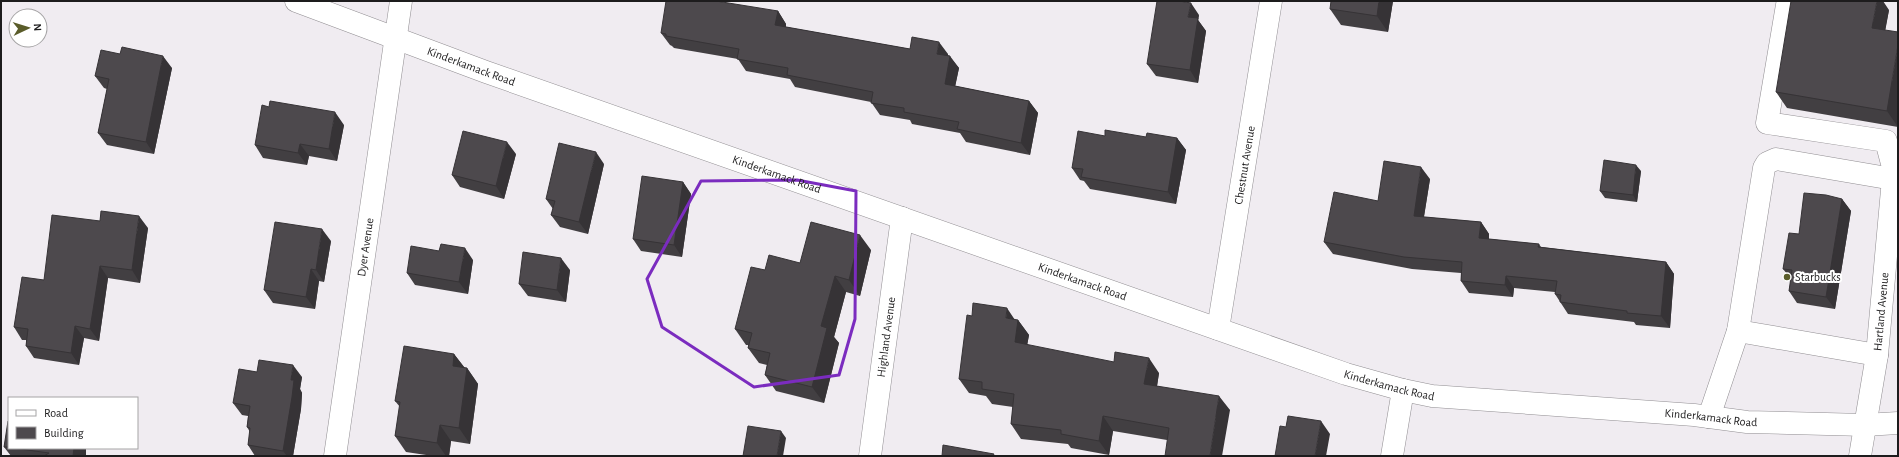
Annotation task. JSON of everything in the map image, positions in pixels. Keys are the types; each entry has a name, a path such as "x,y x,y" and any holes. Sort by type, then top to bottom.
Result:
{"main road":[{"name":"Kinderkamack Road","path":"296,1 486,72 1346,374 1403,390 1432,396 1709,417 1747,422 1865,425 1898,423"},
{"name":"Dyer Avenue","path":"335,456 394,38 401,1"},
{"name":"Chestnut Avenue","path":"1218,329 1271,1"},
{"name":"Hartland Avenue","path":"1787,5 1767,123 1886,141 1895,173 1877,355 1860,456"},
{"path":"1709,417 1738,331 1764,168 1767,162 1776,159 1895,173"},
{"name":"Highland Avenue","path":"870,456 902,218"},
{"path":"1738,331 1877,355"},
{"path":"1392,456 1403,390"}],"highlighted area":[{"path":"797,180 856,191 855,319 839,375 754,387 662,327 647,279 701,181"}],"building":[{"path":"666,1 716,1 778,11 775,25 910,49 912,37 939,42 937,54 950,56 945,84 1029,101 1021,143 957,129 959,122 904,112 904,108 871,103 873,92 787,75 788,68 737,59 739,49 666,36 666,34 661,33"},
{"path":"1157,1 1179,1 1191,3 1188,17 1198,18 1190,70 1147,64"},
{"path":"1331,1 1379,1 1377,16 1330,9"},
{"path":"1791,1 1877,1 1872,28 1898,32 1898,45 1887,111 1776,92"},
{"path":"122,47 163,56 146,142 98,133 109,79 95,76 101,50 120,54"},
{"path":"270,101 335,112 329,149 300,144 298,153 255,145 262,105 269,107"},
{"path":"1105,130 1146,137 1147,133 1177,138 1168,192 1081,177 1083,169 1072,168 1078,131 1105,136"},
{"path":"463,131 507,142 496,186 452,175"},
{"path":"559,143 596,152 579,222 551,215 555,201 546,199"},
{"path":"1604,160 1636,165 1633,195 1600,191"},
{"path":"1384,161 1421,167 1414,216 1481,222 1479,238 1539,244 1538,247 1666,262 1661,316 1627,313 1627,311 1560,302 1561,295 1555,294 1557,281 1506,276 1505,285 1461,281 1462,262 1404,257 1324,242 1334,192 1378,201"},
{"path":"642,176 683,182 674,245 633,239"},
{"path":"1804,193 1826,195 1842,199 1826,297 1789,291 1792,270 1783,269 1789,233 1799,234"},
{"path":"101,211 139,216 132,270 100,266 90,329 75,326 71,353 26,346 28,329 14,327 22,277 44,280 52,215 100,221"},
{"path":"275,222 322,229 316,270 311,269 306,297 264,290"},
{"path":"811,222 860,235 849,280 835,276 821,326 827,328 812,387 765,375 770,353 748,348 752,333 735,329 751,267 765,270 769,255 800,263"},
{"path":"441,244 465,248 459,282 407,273 411,246 439,251"},
{"path":"523,252 561,258 557,290 519,284"},
{"path":"973,303 1007,308 1006,318 1018,320 1015,342 1114,362 1115,352 1149,358 1144,384 1219,396 1210,456 1165,456 1169,428 1103,416 1099,441 1061,434 1061,430 1011,424 1014,394 982,389 982,382 959,379 967,315 972,316"},
{"path":"404,346 454,354 453,366 467,368 459,428 440,425 437,443 395,436 400,402 395,401"},
{"path":"259,360 293,365 291,380 294,380 283,451 248,445 250,428 247,427 250,406 233,403 239,369 257,372"},
{"path":"1288,416 1321,421 1315,456 1275,456 1280,426 1286,427"},
{"path":"8,421 8,447 4,447"},
{"path":"748,426 781,431 777,456 743,456"},
{"path":"943,445 994,454 993,456 942,456"},
{"path":"20,449 74,449 73,456 44,456 49,453"}],"place":[{"name":"Starbucks","path":"1787,277"}]}
